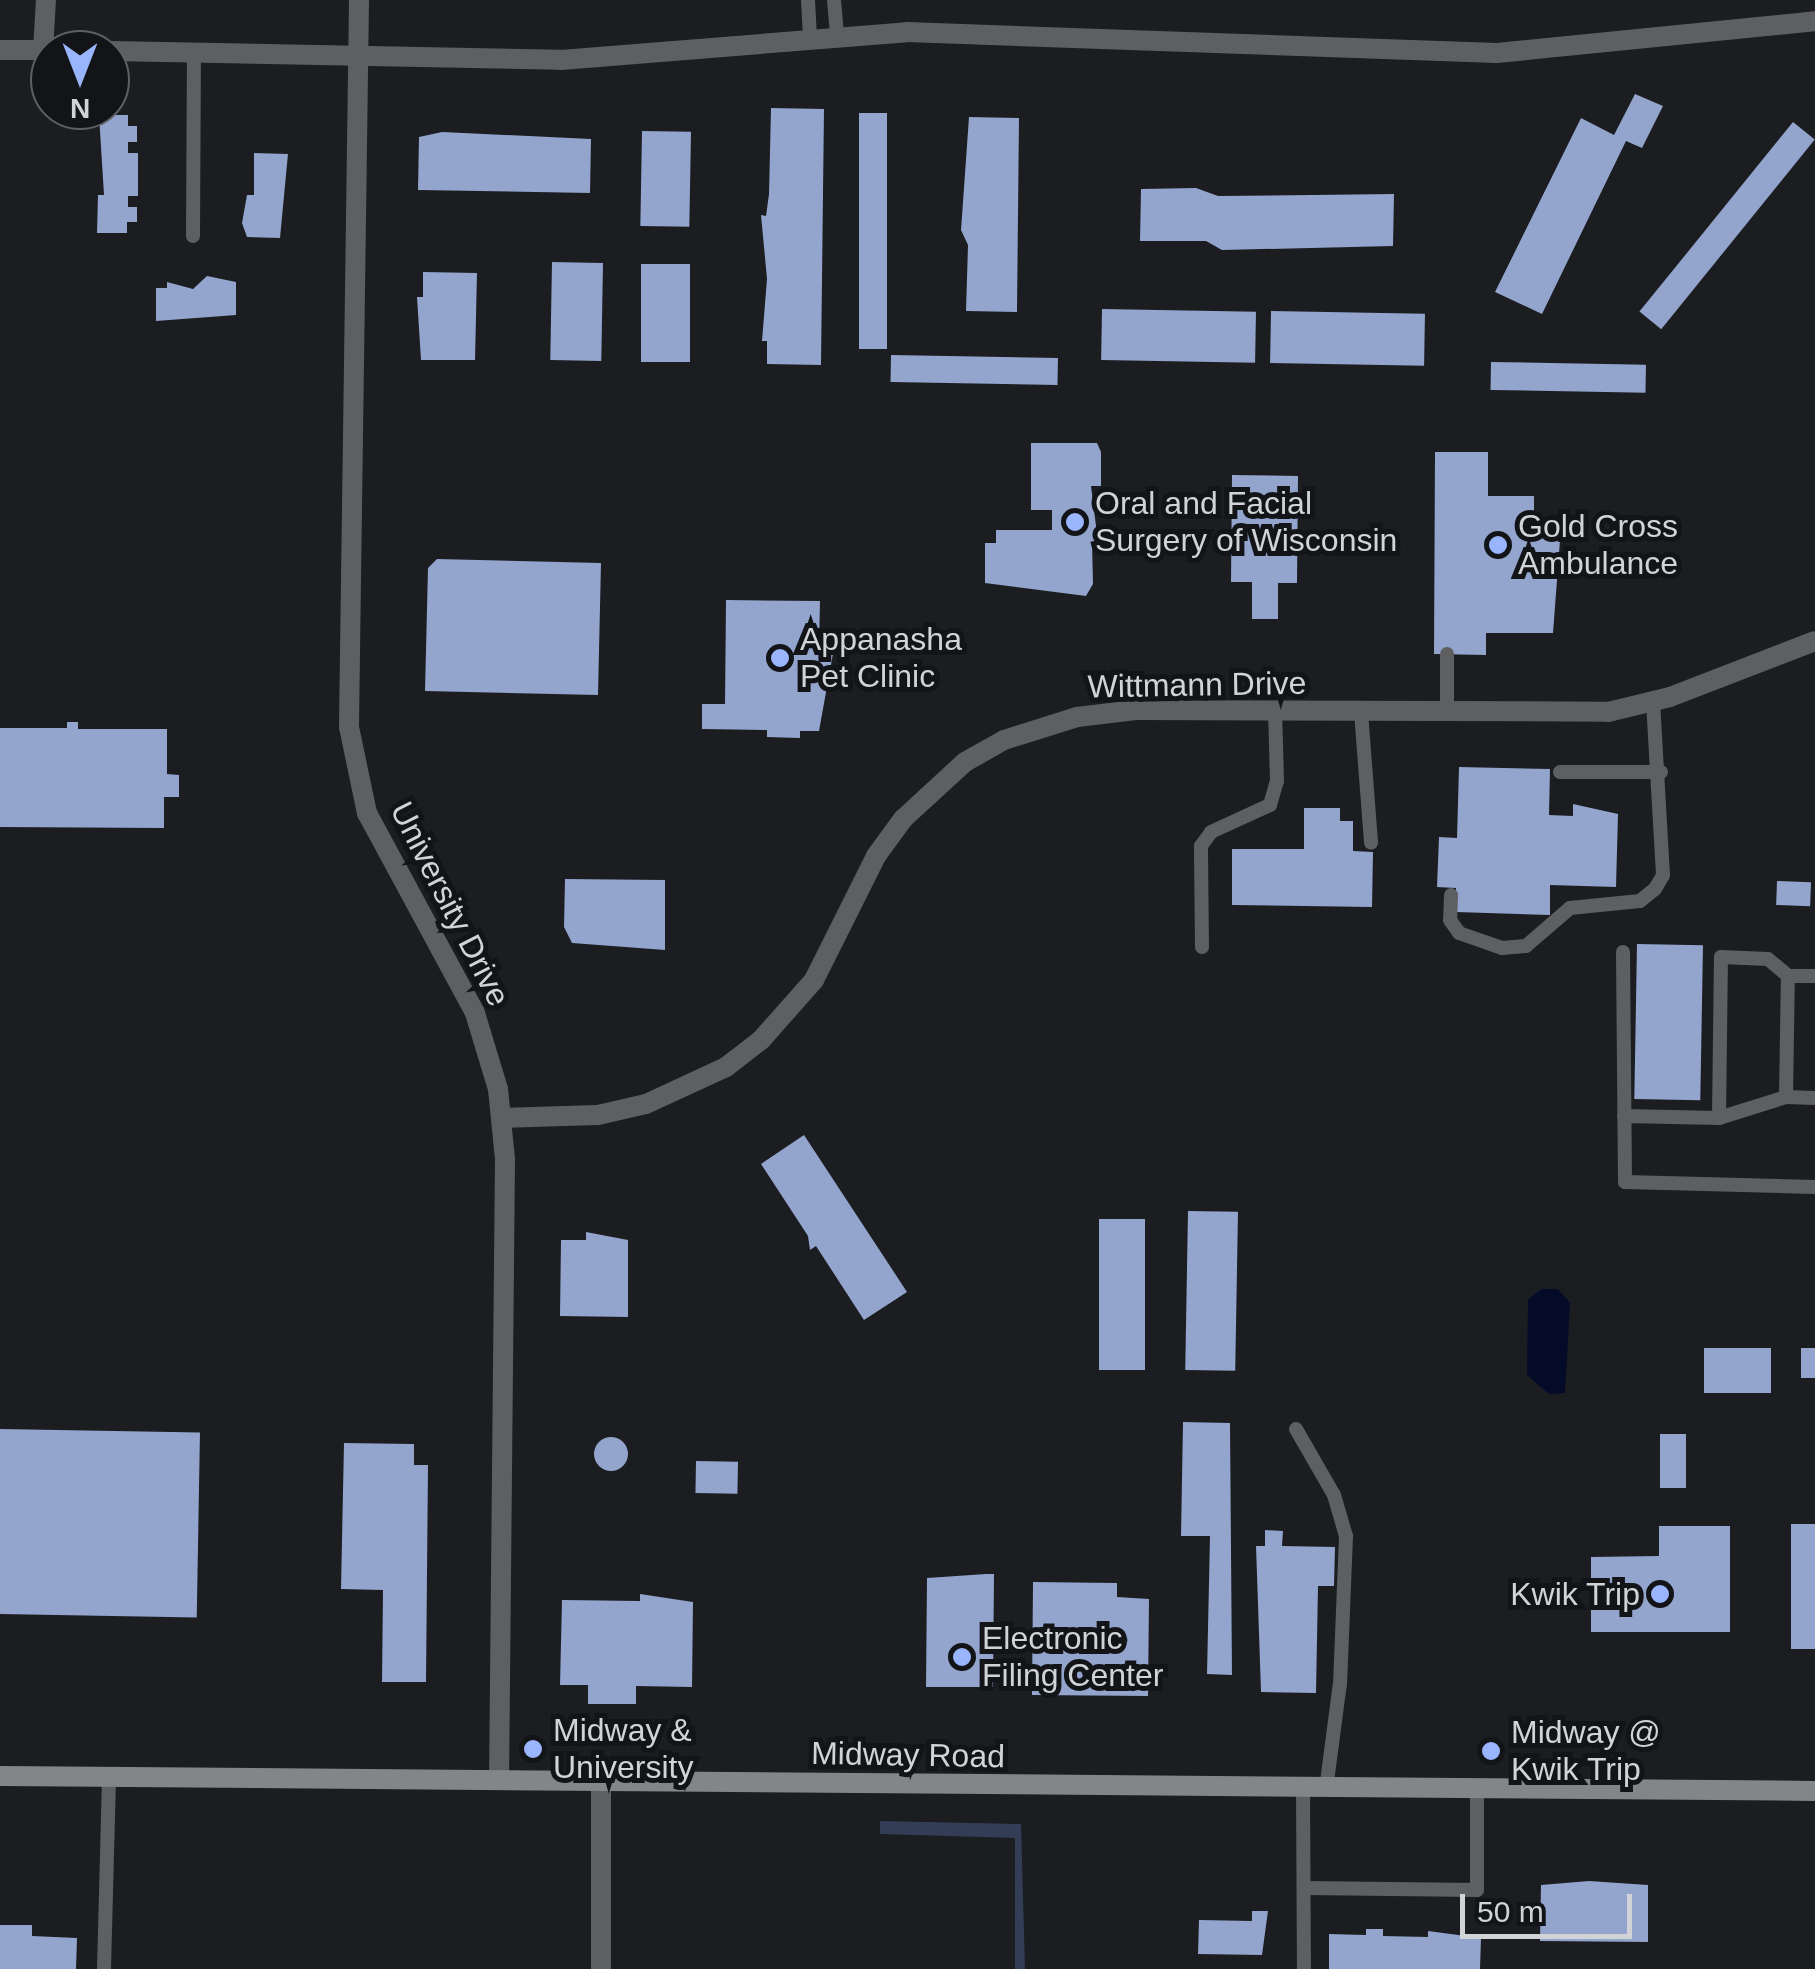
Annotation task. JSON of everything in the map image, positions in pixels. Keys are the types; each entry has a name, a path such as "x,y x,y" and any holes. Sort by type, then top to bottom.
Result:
{"main road":[{"name":"Midway Road","path":"0,1776 1815,1791"}],"street":[{"path":"46,0 47,30"},
{"name":"University Drive","path":"360,0 349,726 367,813 475,1013 502,1118 499,1780"},
{"path":"130,51 612,57 837,34 1497,53 1815,21"},
{"path":"0,50 30,50"},
{"name":"Wittmann Drive","path":"502,1118 598,1116 646,1104 700,1082 761,1040 814,980 876,856 903,819 966,762 1004,740 1116,711 1587,714 1654,702 1815,640"},
{"path":"601,1781 601,1969"}],"lane":[{"path":"808,0 810,35"},
{"path":"834,0 837,34"},
{"path":"193,236 194,52"},
{"path":"1447,654 1447,714"},
{"path":"1450,895 1450,920 1458,933 1502,948 1526,946 1585,902 1640,901 1663,875 1662,772 1654,702"},
{"path":"1202,946 1201,846 1211,832 1270,805 1277,782 1275,711"},
{"path":"1361,712 1371,843"},
{"path":"1560,772 1662,772"},
{"path":"1622,952 1625,1182 1815,1186"},
{"path":"1718,1118 1721,956 1768,959 1788,976 1815,976"},
{"path":"1786,1097 1788,976"},
{"path":"1624,1116 1718,1118 1786,1097 1815,1098"},
{"path":"1296,1428 1334,1494 1346,1536 1340,1684 1326,1788"},
{"path":"104,1969 109,1777"},
{"path":"1304,1788 1304,1969"},
{"path":"1304,1888 1477,1890 1476,1790"}],"shaded area":[{"path":"1542,1289 1558,1289 1570,1303 1565,1393 1549,1394 1527,1375 1528,1299"},
{"path":"880,1821 1021,1824 1025,1969 1015,1969 1015,1838 880,1834"}],"building":[{"path":"1635,94 1663,106 1642,148 1626,141 1542,314 1495,292 1581,118 1614,135"},
{"path":"771,108 824,109 821,365 767,364 767,341 762,341 767,279 761,215 766,216 769,194"},
{"path":"859,113 887,113 887,349 859,349"},
{"path":"969,117 1019,118 1017,312 966,311 968,245 961,230"},
{"path":"1793,122 1815,140 1661,329 1639,312"},
{"path":"130,126 137,126 137,142 128,142 128,153 138,153 138,196 128,196 128,207 137,207 137,222 127,222 127,233 97,233 98,195 104,195 100,130 130,130"},
{"path":"642,131 691,132 689,227 640,226"},
{"path":"442,132 591,139 590,193 418,190 419,137"},
{"path":"254,153 288,154 280,238 247,237 242,223 247,195 254,195"},
{"path":"1196,188 1218,196 1394,194 1393,246 1222,250 1206,241 1140,241 1141,189"},
{"path":"552,262 603,263 601,361 550,360"},
{"path":"641,264 690,264 690,362 641,362"},
{"path":"423,272 477,273 475,360 421,360 417,297 423,297"},
{"path":"207,276 236,282 236,315 156,321 156,288 167,288 167,282 193,289"},
{"path":"1102,309 1256,312 1255,363 1101,360"},
{"path":"1271,311 1425,314 1424,366 1270,363"},
{"path":"891,355 1058,358 1058,385 891,382"},
{"path":"1491,362 1646,365 1645,393 1491,390"},
{"name":"Oral and Facial Surgery of Wisconsin","path":"1031,443 1097,443 1101,452 1101,486 1091,486 1098,542 1092,542 1093,584 1086,596 985,583 985,543 996,543 996,530 1052,530 1052,510 1031,510"},
{"name":"Gold Cross Ambulance","path":"1435,452 1488,452 1488,496 1534,496 1534,527 1561,527 1553,633 1486,633 1486,655 1434,654"},
{"path":"1232,475 1298,476 1297,583 1278,583 1278,619 1252,619 1252,582 1231,582"},
{"path":"437,559 601,563 598,695 425,691 428,568"},
{"name":"Appanasha Pet Clinic","path":"726,600 820,601 819,647 834,648 819,731 800,731 800,738 767,737 767,730 702,729 702,704 725,704"},
{"path":"67,722 78,722 78,729 167,729 167,774 179,775 179,797 164,797 164,828 0,827 0,728 67,728"},
{"path":"1459,767 1550,769 1549,815 1573,816 1573,804 1618,814 1616,887 1550,885 1550,915 1456,912 1456,888 1437,887 1439,837 1457,838"},
{"path":"1304,808 1340,808 1340,821 1353,821 1353,851 1373,852 1372,907 1232,905 1232,849 1304,849"},
{"path":"565,879 665,880 665,950 572,943 564,927"},
{"path":"1777,881 1811,882 1810,906 1776,905"},
{"path":"1637,944 1703,945 1700,1100 1634,1099"},
{"path":"804,1135 907,1292 864,1320 816,1246 810,1250 808,1236 761,1164"},
{"path":"1188,1211 1238,1212 1235,1371 1185,1370"},
{"path":"1099,1219 1145,1219 1145,1370 1099,1370"},
{"path":"586,1232 628,1240 628,1317 560,1316 561,1240 586,1240"},
{"path":"1704,1348 1771,1348 1771,1393 1704,1393"},
{"path":"1801,1348 1815,1348 1815,1378 1801,1378"},
{"path":"1183,1422 1230,1423 1232,1675 1207,1674 1210,1536 1181,1536"},
{"path":"0,1429 200,1432 197,1617 0,1614"},
{"path":"1660,1434 1686,1434 1686,1488 1660,1488"},
{"path":"611,1437 623,1442 628,1454 623,1466 611,1471 599,1466 594,1454 599,1442"},
{"path":"344,1443 414,1444 414,1465 428,1465 426,1682 382,1682 383,1590 341,1589"},
{"path":"696,1461 738,1462 737,1494 695,1493"},
{"path":"1791,1524 1815,1524 1815,1649 1791,1649"},
{"name":"Kwik Trip","path":"1659,1526 1730,1526 1730,1632 1591,1632 1591,1557 1659,1556"},
{"path":"1265,1530 1283,1531 1282,1546 1335,1547 1334,1586 1318,1586 1316,1693 1261,1692 1256,1546 1265,1546"},
{"path":"994,1574 993,1687 926,1687 927,1578"},
{"path":"1033,1582 1117,1583 1117,1597 1149,1599 1148,1696 1032,1695"},
{"path":"640,1594 693,1602 692,1687 636,1686 636,1704 588,1704 588,1685 560,1685 562,1600 640,1601"},
{"path":"1589,1881 1648,1885 1648,1942 1540,1941 1541,1885"},
{"path":"1252,1911 1268,1911 1262,1955 1198,1954 1199,1920 1252,1921"},
{"path":"0,1925 32,1925 32,1936 77,1938 76,1969 0,1969"},
{"path":"1366,1929 1383,1929 1383,1936 1428,1937 1428,1931 1481,1938 1480,1969 1329,1969 1329,1934 1366,1935"}],"place":[{"name":"Oral and Facial Surgery of Wisconsin","path":"1075,522"},
{"name":"Gold Cross Ambulance","path":"1498,545"},
{"name":"Appanasha Pet Clinic","path":"780,658"},
{"name":"Kwik Trip","path":"1660,1594"},
{"name":"Electronic Filing Center","path":"962,1657"},
{"name":"Midway & University","path":"533,1749"},
{"name":"Midway @ Kwik Trip","path":"1491,1751"}]}
